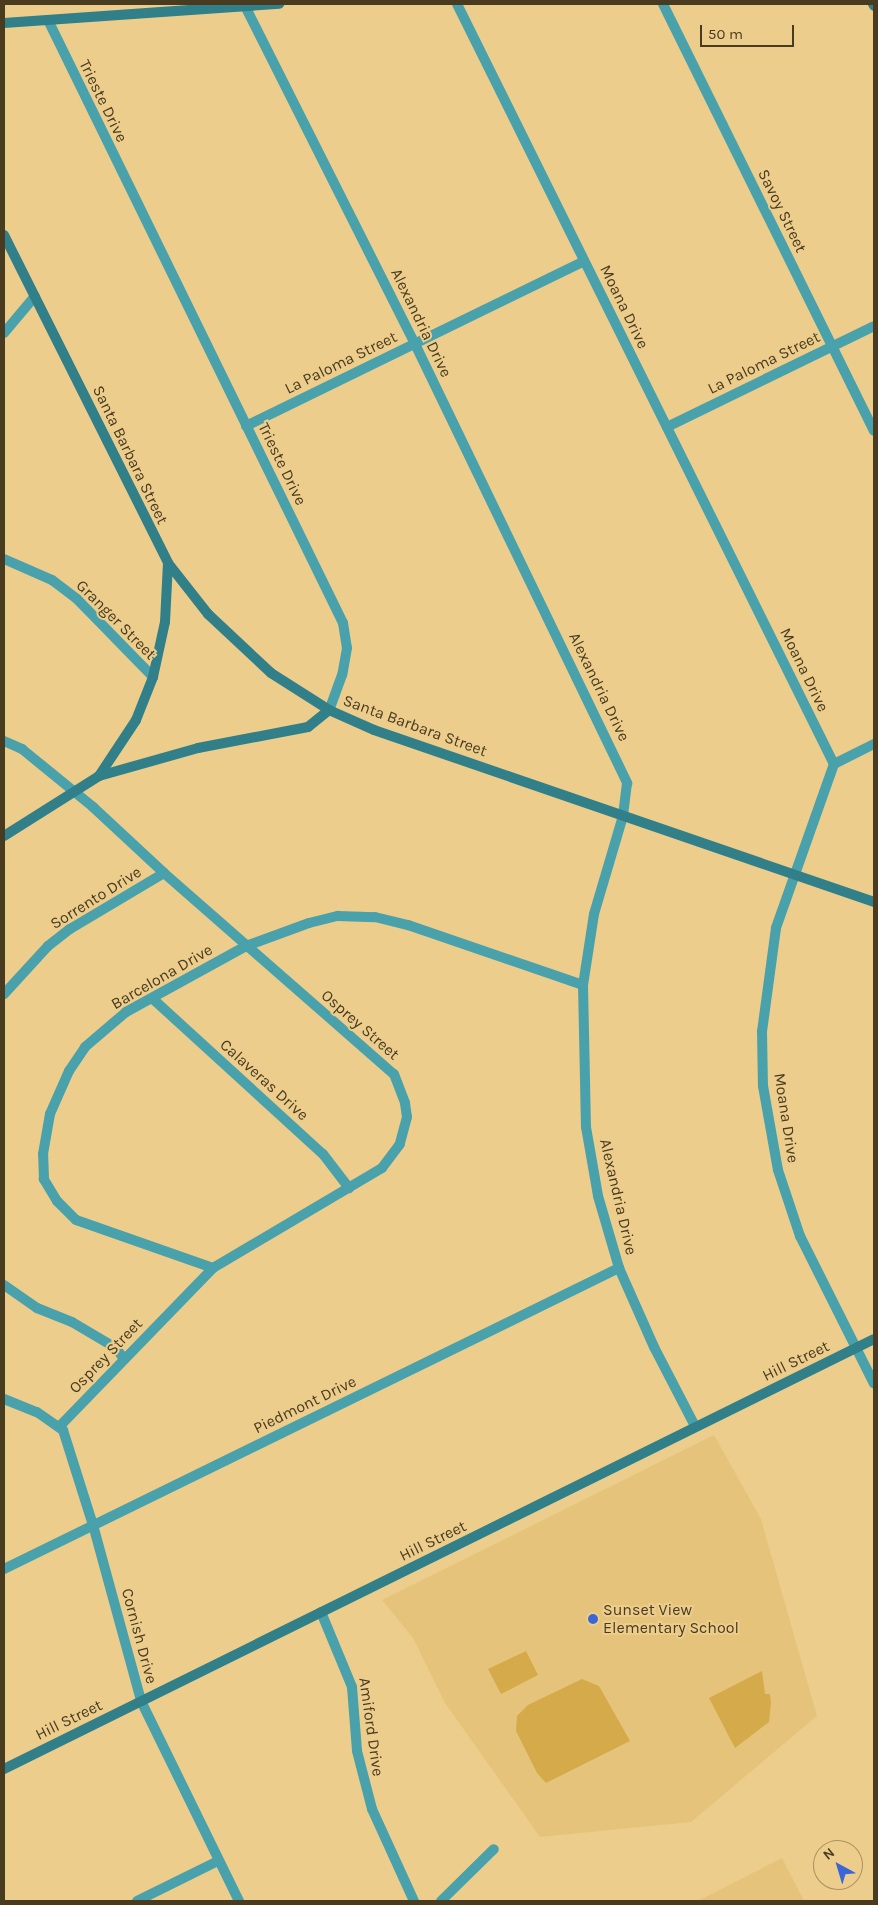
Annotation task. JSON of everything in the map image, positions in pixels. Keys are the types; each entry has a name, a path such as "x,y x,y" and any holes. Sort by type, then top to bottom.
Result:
{"street":[{"path":"4,23 280,4"},
{"name":"Moana Drive","path":"456,4 834,764 793,874 776,928 767,978 762,1031 766,1115 778,1170 800,1236 874,1384"},
{"name":"Savoy Street","path":"663,4 874,431"},
{"name":"Alexandria Drive","path":"244,5 414,344 622,769 628,798 594,914 583,985 586,1127 598,1196 619,1268 654,1347 695,1426"},
{"name":"Trieste Drive","path":"48,20 343,623 347,648 342,675 329,710"},
{"name":"Santa Barbara Street","path":"4,236 168,563 200,606 239,646 276,676 329,710 391,736 874,902"},
{"name":"La Paloma Street","path":"246,426 584,261"},
{"path":"4,333 35,296"},
{"name":"La Paloma Street","path":"667,427 874,326"},
{"name":"Granger Street","path":"4,558 52,580 77,598 153,677"},
{"path":"99,776 136,720 153,677 165,622 168,563"},
{"path":"4,836 99,776 198,748 308,727 329,710"},
{"name":"Osprey Street","path":"4,741 22,749 73,792 246,946 394,1074 405,1103 406,1117 400,1144 382,1168 214,1268 60,1426"},
{"path":"834,764 874,744"},
{"name":"Sorrento Drive","path":"4,994 48,946 70,929 164,873"},
{"name":"Barcelona Drive","path":"214,1268 76,1220 57,1202 44,1179 43,1154 50,1114 69,1071 85,1047 126,1012 246,946 338,916 375,917 408,925 583,985"},
{"name":"Calaveras Drive","path":"152,999 323,1154 349,1188"},
{"name":"Piedmont Drive","path":"4,1569 619,1268"},
{"path":"4,1285 37,1308 72,1322 116,1348 124,1359"},
{"name":"Hill Street","path":"4,1769 874,1339"},
{"path":"4,1399 60,1426"},
{"name":"Cornish Drive","path":"60,1426 93,1525 141,1701 239,1901"},
{"name":"Amiford Drive","path":"321,1612 352,1687 357,1751 372,1809 414,1901"},
{"path":"441,1901 494,1849"},
{"path":"137,1901 218,1861"}],"shaded area":[{"name":"Sunset View Elementary School","path":"714,1435 761,1519 817,1716 691,1822 540,1837 445,1703 413,1638 382,1600"},
{"path":"526,1651 538,1675 501,1694 488,1669"},
{"path":"762,1671 765,1694 770,1694 769,1722 735,1748 709,1698"},
{"path":"582,1679 599,1686 630,1741 546,1783 537,1773 516,1731 517,1716 528,1705"},
{"path":"782,1858 804,1901 698,1901"}],"place":[{"name":"Sunset View Elementary School","path":"593,1619"}]}
